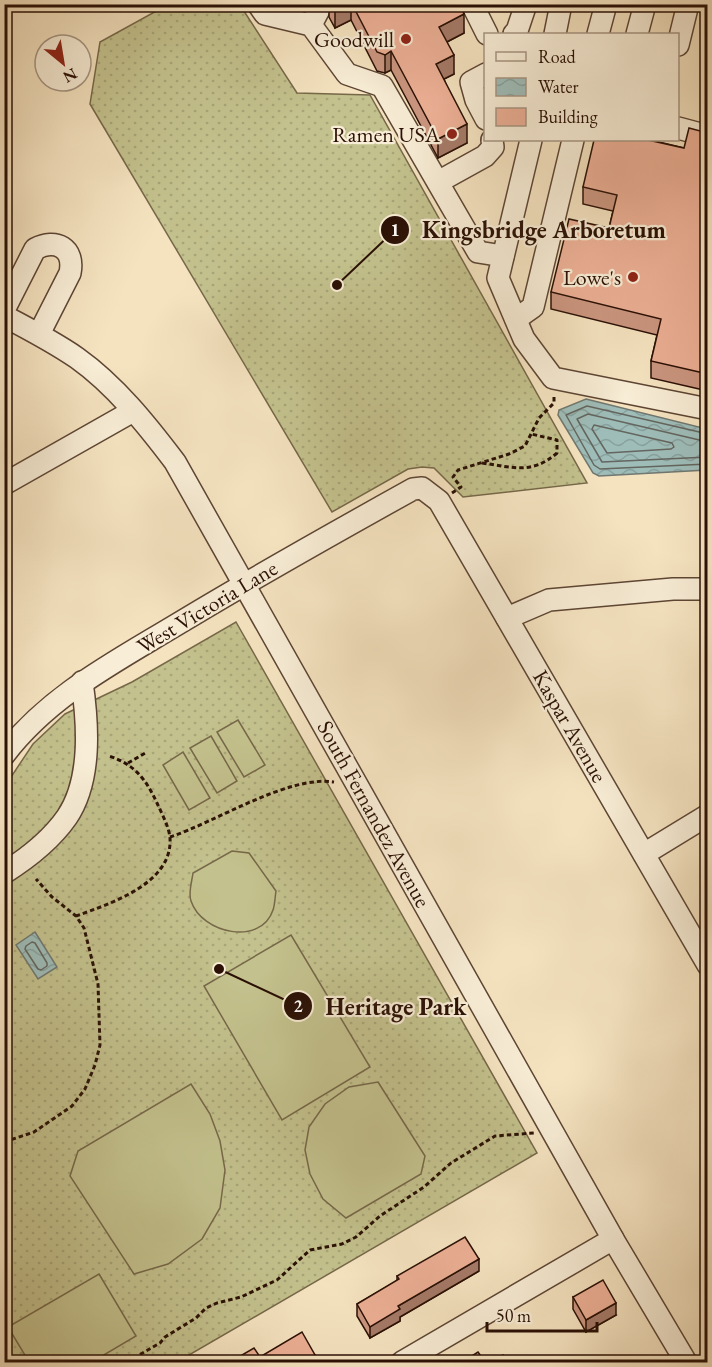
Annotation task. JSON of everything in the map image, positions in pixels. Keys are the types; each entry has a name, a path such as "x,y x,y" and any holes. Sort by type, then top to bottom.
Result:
{"street":[{"path":"258,4 265,14 311,25 347,74 382,86 478,252 503,256"},
{"path":"311,25 322,4"},
{"path":"472,4 486,33"},
{"path":"515,33 526,4"},
{"path":"555,33 561,4"},
{"path":"598,33 606,4"},
{"path":"637,33 645,4"},
{"path":"679,41 688,4"},
{"path":"484,75 471,82 476,100 484,115"},
{"path":"679,128 706,129"},
{"path":"438,182 485,156 493,147 492,141"},
{"path":"531,141 498,278 524,339 554,378 708,409"},
{"path":"516,319 532,307 573,141"},
{"path":"4,310 35,249 44,244 54,243 62,247 69,255 72,265 70,273 39,334"},
{"name":"South Fernandez Avenue","path":"4,316 39,334 78,359 106,383 154,434 175,462 613,1239 686,1362"},
{"path":"4,484 132,411"},
{"name":"West Victoria Lane","path":"4,755 15,741 56,702 82,682 244,584 413,489 422,488 433,496"},
{"name":"Kaspar Avenue","path":"433,496 507,618 708,966"},
{"path":"507,618 549,600 673,589 708,589"},
{"path":"4,873 43,844 67,817 79,792 87,732 82,682"},
{"path":"644,854 708,815"},
{"path":"402,1362 613,1239"}],"path":[{"path":"433,496 461,487 453,477 458,470 509,454 525,446 539,417 554,404 554,378"},
{"path":"480,463 528,468 540,466 557,453 557,440 530,434"},
{"path":"129,763 147,752"},
{"path":"76,916 142,887 162,864 168,851 170,837 156,800 145,782 129,763 109,756"},
{"path":"170,837 195,829 293,786 321,780 342,783"},
{"path":"4,1139 12,1139 34,1132 72,1106 85,1089 100,1045 98,984 84,928 76,916 52,897 36,879"},
{"path":"127,1362 160,1343 165,1336 196,1318 207,1308 242,1297 277,1280 310,1250 342,1245 356,1237 380,1216 424,1187 451,1163 495,1136 553,1132"}],"shaded area":[{"path":"169,4 240,5 297,93 370,95 587,483 463,497 434,468 422,467 408,469 332,512 90,104 100,42"},
{"path":"236,622 537,1153 177,1362 5,1362 5,786 33,744 65,714 132,682"},
{"path":"238,720 265,765 244,777 217,732"},
{"path":"211,736 237,781 217,793 190,748"},
{"path":"183,752 210,798 189,810 163,765"},
{"path":"232,851 249,853 276,891 273,910 266,921 257,928 245,932 219,928 207,921 197,912 190,898 193,873"},
{"path":"291,935 370,1067 282,1120 204,986"},
{"path":"378,1082 425,1156 421,1174 346,1218 323,1199 310,1174 305,1150 309,1127 325,1104 349,1087"},
{"path":"191,1084 210,1114 220,1141 225,1170 220,1208 202,1239 168,1264 134,1274 70,1176 78,1151"},
{"path":"99,1274 136,1336 92,1362 29,1362 8,1327"}],"water":[{"path":"586,399 707,429 707,470 599,476 593,473 558,415 559,410"},
{"path":"35,932 57,967 38,979 16,945"}],"building":[{"path":"332,4 345,4 335,9"},
{"path":"352,4 460,4 464,14 439,27 454,55 436,64 467,124 438,139 391,51 385,55 377,52"},
{"name":"Lowe's","path":"689,128 708,133 708,374 651,361 661,319 551,292 569,219 609,228 617,195 583,187 594,141 652,141 684,148"},
{"path":"465,1237 479,1259 398,1306 400,1309 370,1327 357,1304 399,1279 397,1276"},
{"path":"603,1280 616,1303 586,1320 573,1297"},
{"path":"302,1332 315,1355 303,1362 230,1362 254,1348 260,1357"},
{"path":"478,1352 485,1362 464,1361"},
{"path":"503,1355 508,1362 490,1362"}],"place":[{"name":"Goodwill","path":"406,39"},
{"name":"Ramen USA","path":"452,134"},
{"name":"Lowe's","path":"633,277"},
{"name":"Kingsbridge Arboretum","path":"337,285"},
{"name":"Heritage Park","path":"219,969"}]}
